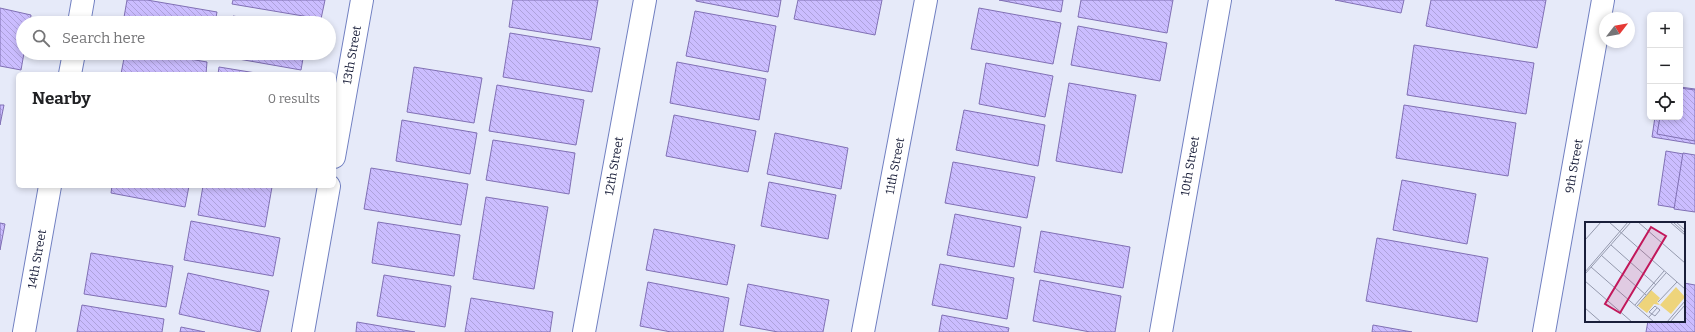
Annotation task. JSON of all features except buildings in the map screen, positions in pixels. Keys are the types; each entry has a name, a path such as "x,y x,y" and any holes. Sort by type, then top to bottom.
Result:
{"street":[{"path":"80,16 83,0"},
{"name":"13th Street","path":"336,146 362,0"},
{"name":"12th Street","path":"584,332 644,0"},
{"name":"11th Street","path":"863,332 926,0"},
{"name":"10th Street","path":"1161,332 1220,0"},
{"name":"9th Street","path":"1544,332 1603,0"},
{"path":"70,72 73,60"},
{"name":"14th Street","path":"24,332 50,188"},
{"path":"303,332 329,188"}]}
